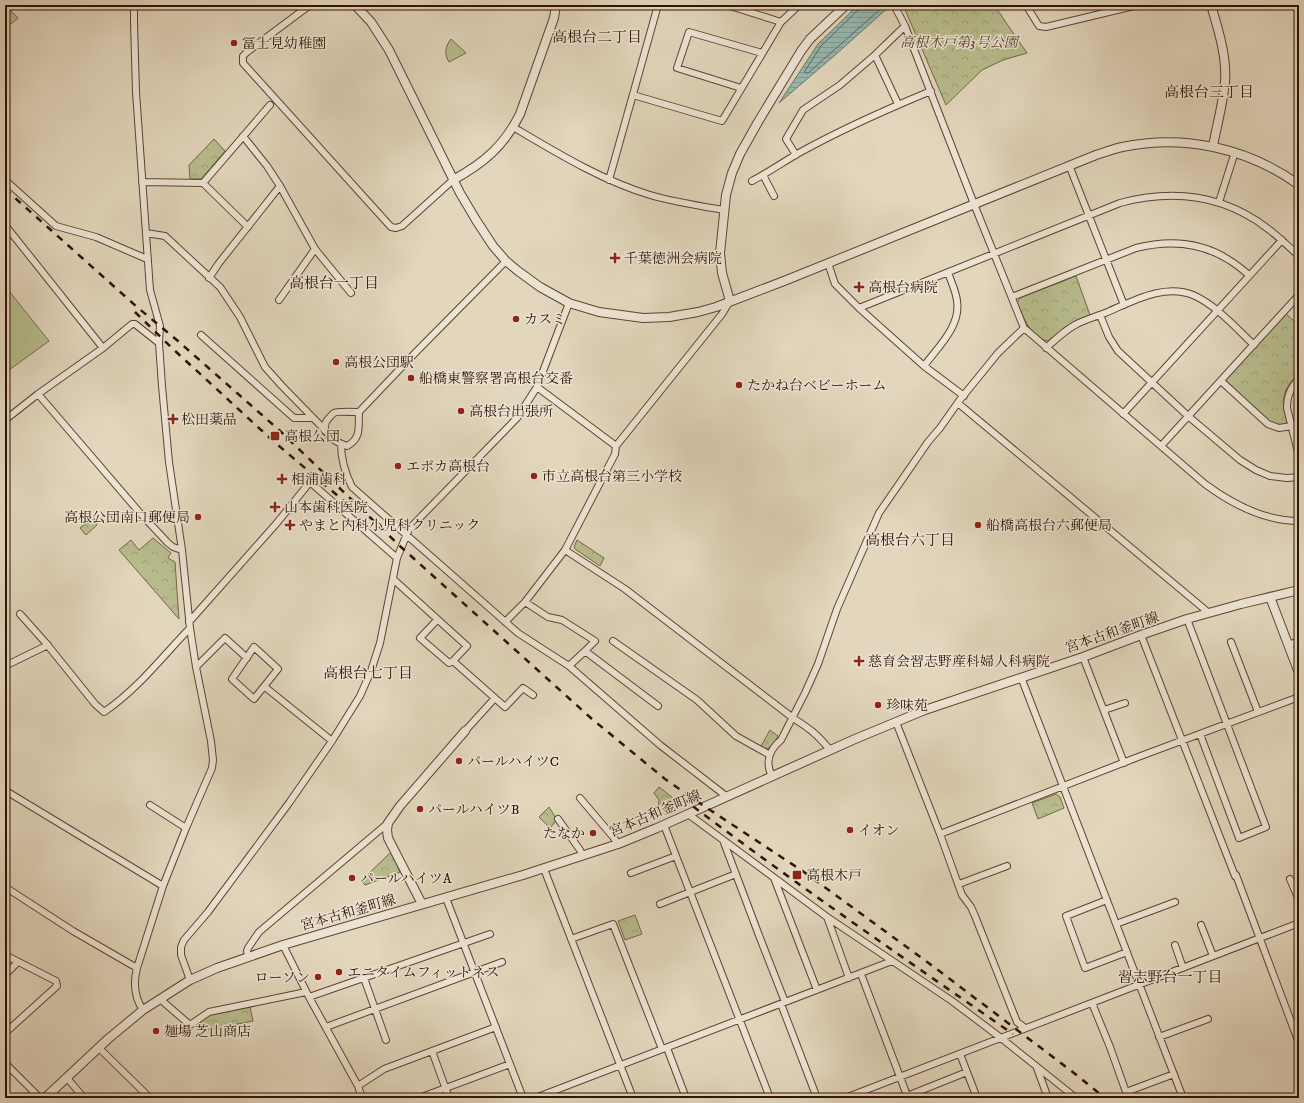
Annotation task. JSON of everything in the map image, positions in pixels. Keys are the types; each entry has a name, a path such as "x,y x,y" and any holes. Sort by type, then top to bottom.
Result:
{"street":[{"path":"134,5 136,92 150,290 160,326 159,343 169,462 182,550 189,625 213,760 212,768 186,828 164,886 137,968 136,993 138,1002 143,1010"},
{"path":"310,5 247,52 243,56 243,63 391,227 396,228 402,226 453,180 482,162 499,146 513,127 520,114 554,18 556,5"},
{"path":"355,5 371,22 390,50 453,180 484,234 506,261 540,287 569,303 599,312 643,318 669,317 691,314 716,307 1069,165 1121,147 1148,143 1188,143 1213,146 1235,152 1276,170 1299,185"},
{"path":"610,180 658,5"},
{"path":"727,5 781,22"},
{"path":"633,95 722,121 781,22 799,5"},
{"path":"505,622 525,602 565,550 615,454 616,446 722,314 730,301 721,264 720,246 728,188 735,165 758,122 804,47 810,39 846,5"},
{"path":"894,5 905,26 1024,328 1222,497 1244,508 1267,516 1291,521 1299,521"},
{"path":"1026,5 1040,26 1046,27 1138,5"},
{"path":"1211,5 1220,37 1225,70 1225,82 1213,146"},
{"path":"796,155 786,139 803,110 840,85 875,55 905,26"},
{"path":"741,88 677,68 689,32 762,53"},
{"path":"875,55 898,104"},
{"path":"752,181 796,155 838,133 898,104 931,91"},
{"path":"203,183 270,105"},
{"path":"513,127 565,157 610,180 650,195 724,210"},
{"path":"243,136 267,166 280,186 315,250 351,294"},
{"path":"1219,202 1235,152"},
{"path":"1069,165 1124,305"},
{"path":"763,175 774,196"},
{"path":"5,180 56,226 96,237 147,259"},
{"path":"142,182 203,183 248,227"},
{"path":"209,278 218,263 280,186"},
{"path":"859,308 1120,203 1139,198 1156,196 1184,196 1219,202 1256,220 1282,240 1299,256"},
{"path":"5,225 103,348"},
{"path":"146,233 165,236 220,287 240,317 265,367 326,432 344,445 353,443 359,433 359,412 506,261"},
{"path":"1123,414 1282,240"},
{"path":"1012,297 1136,248 1169,243 1183,244 1210,250 1230,260 1249,275"},
{"path":"279,300 315,250"},
{"path":"828,263 835,284 859,308 962,399"},
{"path":"924,366 951,330 956,317 957,302 948,272"},
{"path":"1046,348 1075,325 1154,294 1177,292 1192,295 1204,301 1254,344"},
{"path":"1161,446 1299,295"},
{"path":"190,980 181,955 181,947 184,940 230,884 289,803 332,741 360,696 373,666 383,632 397,558 406,533 517,418 537,387 569,303"},
{"path":"1100,315 1109,337 1118,351 1188,416 1240,460 1256,470 1270,476 1287,478 1299,477"},
{"path":"5,420 38,394 103,348 132,324 135,324 159,343"},
{"path":"772,776 767,763 770,755 780,740 805,694 818,664 837,610 879,513 928,442 998,353 1024,328"},
{"path":"202,335 294,418 313,418"},
{"path":"1299,378 1292,386 1288,396 1287,408 1299,456"},
{"path":"1221,381 1268,424 1279,428 1292,426"},
{"path":"537,387 616,446"},
{"path":"38,394 140,513 168,543 173,547 182,550"},
{"path":"962,399 961,406 1209,613"},
{"path":"324,429 326,421 334,413 359,412"},
{"path":"347,413 358,420"},
{"path":"344,445 342,463 352,487 518,633 569,666 660,745 726,796"},
{"path":"20,614 95,704 104,712 118,702 139,682 276,524 310,482 397,558"},
{"path":"565,550 625,589 792,718 813,731 830,750"},
{"path":"393,579 467,646 453,661 449,663 420,638 437,620"},
{"name":"宮本古和釜町線","path":"45,1098 108,1038 143,1010 190,980 217,968 283,945 422,904 447,900 618,844 896,722 1141,634 1187,619 1299,590"},
{"path":"1270,597 1299,673"},
{"path":"525,602 548,617 562,620 595,641 569,666"},
{"path":"1187,619 1266,827 1239,838 1200,734"},
{"path":"1141,634 1260,938 1299,1043"},
{"path":"196,667 225,638 247,658"},
{"path":"613,641 697,700 736,736 770,755"},
{"path":"1288,645 1299,641"},
{"path":"1231,642 1258,712"},
{"path":"5,666 48,646"},
{"path":"254,647 278,669 254,699 232,679 247,658 254,647"},
{"path":"585,651 658,706"},
{"path":"1083,656 1124,763"},
{"path":"453,661 505,707 523,688 533,695"},
{"path":"1021,677 1183,1098"},
{"path":"264,687 332,741"},
{"path":"940,834 1299,697"},
{"path":"248,956 248,948 259,932 388,823 400,806 464,731 495,698"},
{"path":"1104,710 1125,702"},
{"path":"896,722 962,895 971,907 975,916 1017,1022 1025,1028"},
{"path":"6,791 164,886"},
{"path":"580,798 618,844"},
{"path":"150,805 186,828"},
{"path":"688,814 827,917 952,1001 1076,1098"},
{"path":"558,819 583,856"},
{"path":"388,823 386,830 388,838 422,904"},
{"path":"664,825 770,1098"},
{"path":"723,840 760,938 817,1098"},
{"path":"632,873 676,856"},
{"path":"959,884 1007,866"},
{"path":"544,869 633,1098"},
{"path":"660,904 736,874"},
{"path":"774,877 817,990"},
{"path":"1290,878 1299,900"},
{"path":"5,887 68,928 137,968"},
{"path":"447,900 523,1098"},
{"path":"1107,900 1066,916 1085,968 1127,952"},
{"path":"1116,924 1175,902"},
{"path":"827,917 849,978"},
{"path":"845,1098 1299,923"},
{"path":"571,939 613,924 686,1098"},
{"path":"1201,925 1213,956"},
{"path":"160,999 190,1025 209,1012 308,995 364,978 490,934"},
{"path":"283,945 308,995 358,1086 362,1098"},
{"path":"1175,945 1183,968"},
{"path":"5,955 56,981 57,986 5,1033"},
{"path":"5,975 18,962"},
{"path":"326,1027 502,962"},
{"path":"536,1098 892,962"},
{"path":"861,974 908,1097 967,1072"},
{"path":"364,978 386,1040"},
{"path":"1092,1003 1126,1092 1174,1074"},
{"path":"1160,1037 1208,1019"},
{"path":"358,1086 384,1069 496,1027"},
{"path":"99,1048 150,1098"},
{"path":"432,1051 449,1098"},
{"path":"960,1054 977,1098"},
{"path":"5,1062 40,1098"},
{"path":"419,1098 510,1064"},
{"path":"1036,1066 1048,1098"},
{"path":"67,1078 84,1098"}],"green space":[{"path":"5,5 18,18 6,28 5,26"},
{"name":"高根木戸第3号公園","path":"903,5 994,5 1027,53 1003,60 982,70 946,105"},
{"path":"451,39 466,53 449,62 446,56 446,50"},
{"path":"214,139 225,151 201,179 190,179 189,165"},
{"path":"1076,276 1090,315 1073,322 1048,341 1042,339 1032,332 1017,303 1020,298"},
{"path":"5,286 49,341 5,373"},
{"path":"1286,314 1299,325 1299,373 1289,385 1284,395 1284,406 1287,422 1282,426 1269,421 1226,383 1226,379"},
{"path":"93,516 97,525 86,535 80,528"},
{"path":"153,538 171,553 168,558 175,562 179,619 119,550 131,540 139,550"},
{"path":"577,540 604,558 600,566 575,549 574,547"},
{"path":"770,730 778,736 773,745 767,749 761,746"},
{"path":"659,787 682,805 662,815 658,811 659,800 654,793"},
{"path":"1056,794 1060,797 1064,808 1038,819 1032,803"},
{"path":"549,807 557,820 550,828 539,817"},
{"path":"391,852 400,872 365,885 361,881"},
{"path":"635,915 642,934 625,940 618,921"},
{"path":"250,1007 253,1021 203,1031 196,1025 210,1014"}],"water":[{"path":"858,5 890,6 779,103 818,44"}],"railway":[{"path":"5,189 137,307 279,430 401,547 592,719 665,779 804,872 934,967 1105,1098"},
{"path":"135,312 272,440 358,513"},
{"path":"682,798 805,888 1013,1034"}],"place":[{"name":"冨士見幼稚園","path":"234,43"},
{"name":"千葉徳洲会病院","path":"615,258"},
{"name":"高根台病院","path":"859,287"},
{"name":"カスミ","path":"516,319"},
{"name":"高根公団駅","path":"336,362"},
{"name":"船橋東警察署高根台交番","path":"411,378"},
{"name":"たかね台ベビーホーム","path":"739,385"},
{"name":"高根台出張所","path":"461,411"},
{"name":"松田薬品","path":"173,419"},
{"name":"高根公団","path":"275,436"},
{"name":"エポカ高根台","path":"398,466"},
{"name":"市立高根台第三小学校","path":"534,476"},
{"name":"相浦歯科","path":"282,479"},
{"name":"山本歯科医院","path":"275,507"},
{"name":"高根公団南口郵便局","path":"198,517"},
{"name":"やまと内科小児科クリニック","path":"290,525"},
{"name":"船橋高根台六郵便局","path":"978,525"},
{"name":"慈育会習志野産科婦人科病院","path":"859,661"},
{"name":"珍味苑","path":"878,705"},
{"name":"パールハイツC","path":"459,761"},
{"name":"パールハイツB","path":"420,809"},
{"name":"イオン","path":"850,830"},
{"name":"たなか","path":"593,833"},
{"name":"高根木戸","path":"797,875"},
{"name":"パールハイツA","path":"352,878"},
{"name":"エニタイムフィットネス","path":"339,972"},
{"name":"ローソン","path":"318,977"},
{"name":"麺場 芝山商店","path":"156,1031"}],"district":[{"name":"高根台二丁目","path":"597,37"},
{"name":"高根台三丁目","path":"1209,92"},
{"name":"高根台一丁目","path":"334,283"},
{"name":"高根台六丁目","path":"910,540"},
{"name":"高根台七丁目","path":"368,673"},
{"name":"習志野台一丁目","path":"1170,977"}]}
